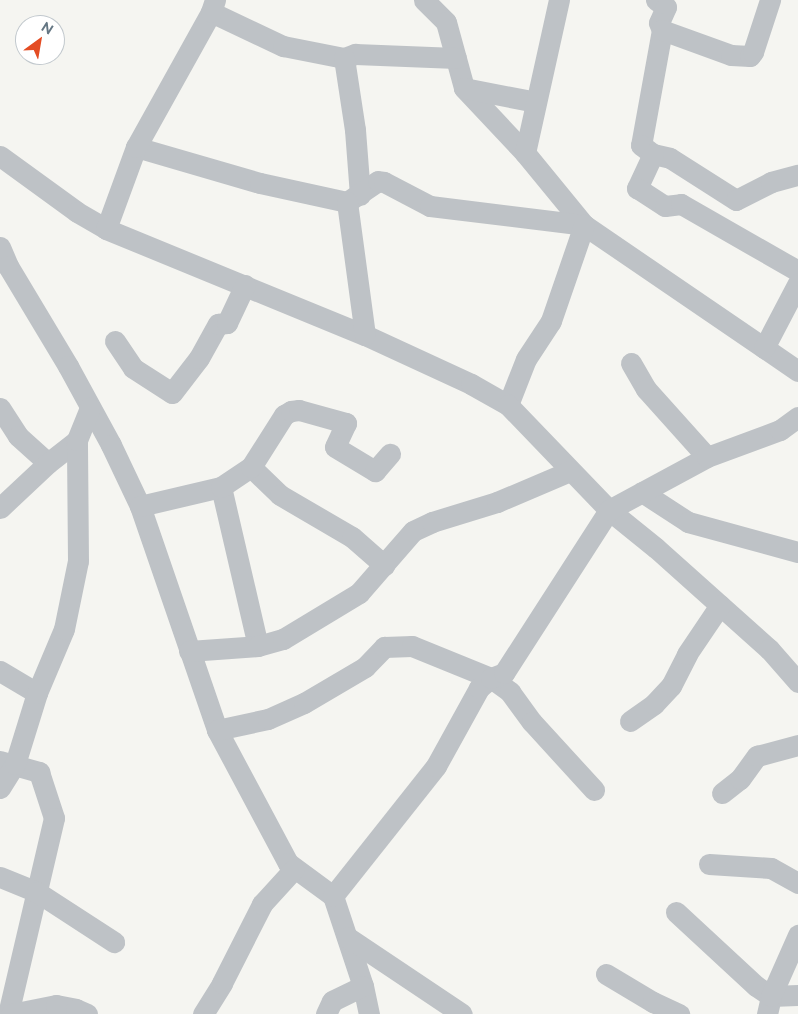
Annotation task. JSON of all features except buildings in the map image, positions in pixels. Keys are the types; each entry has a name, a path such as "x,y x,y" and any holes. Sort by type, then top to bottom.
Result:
{"street":[{"path":"424,0 446,22 464,88 525,153 584,225 798,371"},
{"path":"525,153 559,0"},
{"path":"664,2 658,23 662,30 730,55 750,56 770,0"},
{"path":"106,230 136,147 213,6 283,46 344,58 355,54 456,58"},
{"path":"662,30 641,145 653,154 670,158 736,200 771,182 798,175"},
{"path":"344,58 355,130 353,198 365,335"},
{"path":"464,88 536,102"},
{"path":"136,147 260,183 353,198 378,181 384,182 430,206 584,225"},
{"path":"653,154 637,188 665,206 680,204 798,272"},
{"path":"0,156 77,212 106,230 365,335 471,384 508,406 609,510 656,548 769,648 798,682"},
{"path":"508,406 526,359 551,321 584,225"},
{"path":"3,258 90,408 140,506 217,730 288,862 294,869 333,896 363,986 370,1014"},
{"path":"764,348 798,283"},
{"path":"115,341 132,368 172,393 199,358 218,324 227,323 245,285"},
{"path":"631,364 646,389 706,457"},
{"path":"0,408 18,436 48,463"},
{"path":"0,788 7,762 64,629 76,575 77,440 90,408"},
{"path":"140,506 220,487 251,467 284,415 299,410 346,423 335,447 375,471 390,454"},
{"path":"333,896 436,766 482,684 504,673 609,510 706,457 780,430 798,417"},
{"path":"0,508 48,463 77,440"},
{"path":"251,467 280,495 352,537 384,565"},
{"path":"189,651 258,646 293,634 359,593 413,531 432,522 497,502 570,471"},
{"path":"220,487 258,646"},
{"path":"642,492 688,522 798,552"},
{"path":"630,721 654,704 671,686 687,654 720,605"},
{"path":"217,730 268,719 304,703 364,667 384,647 412,646 491,678 510,692 532,722 594,790"},
{"path":"0,672 37,693"},
{"path":"722,793 740,779 757,756 798,745"},
{"path":"7,762 39,772 54,818 10,1014 56,1005 76,1009 87,1014"},
{"path":"709,864 771,868 798,882"},
{"path":"203,1014 222,984 262,904 294,869"},
{"path":"0,877 37,892 114,942"},
{"path":"676,912 756,986 766,1008"},
{"path":"766,1008 798,935"},
{"path":"347,937 462,1014"},
{"path":"606,974 653,1002 679,1014"},
{"path":"326,1014 332,1001 363,986"},
{"path":"766,1008 798,995"}]}
